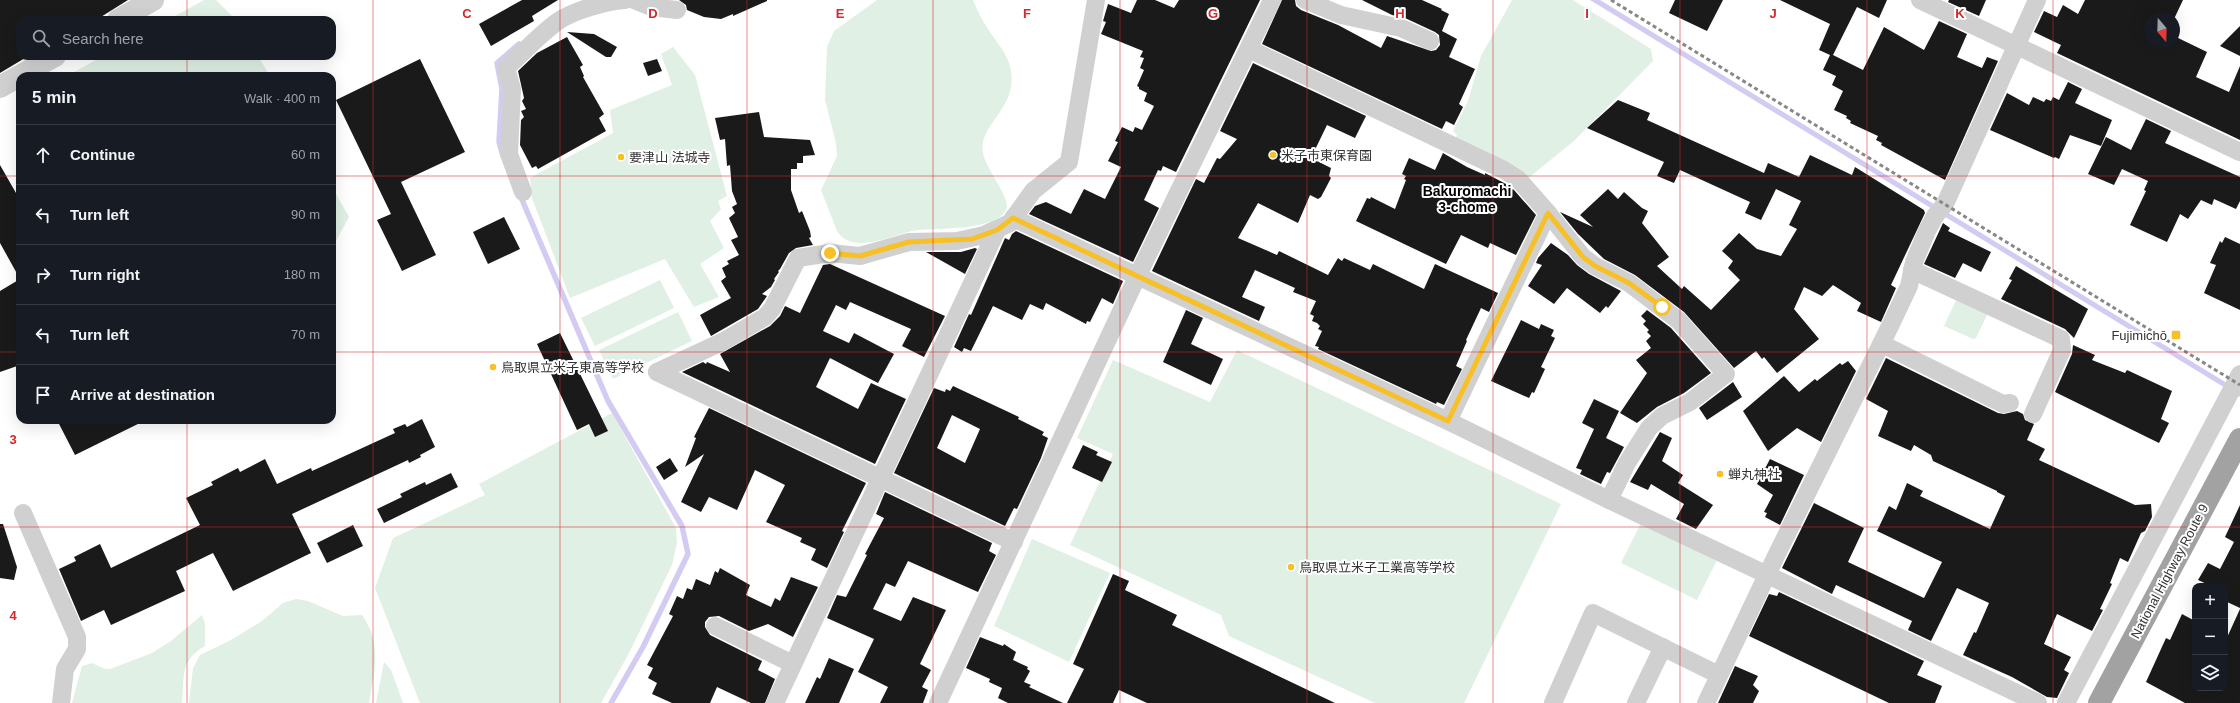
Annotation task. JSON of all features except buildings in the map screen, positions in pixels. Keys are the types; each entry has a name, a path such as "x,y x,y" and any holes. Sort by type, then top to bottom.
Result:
{"highway":[{"name":"National Highway Route 9","path":"2101,698 2240,440"}],"street":[{"path":"125,16 154,0"},
{"path":"523,192 509,154 512,89 506,68 558,21 594,7 615,1 625,0"},
{"path":"634,0 651,7 677,10"},
{"path":"1014,542 657,372 724,341 765,317 772,309 798,258 830,253 867,255 909,242 972,239 997,230 1013,218 1033,191 1069,162 1096,0"},
{"path":"938,703 1137,277 1272,0"},
{"path":"1305,0 1341,15 1401,28 1430,41"},
{"path":"1920,0 2240,152"},
{"path":"1706,703 1767,574 1882,344 1909,286 1912,270 1927,231 1935,216 1945,204 2037,0"},
{"path":"1249,49 1504,170 1518,179 1548,213 1583,257 1595,266 1629,283 1678,320 1726,374 1690,402 1662,416 1649,428 1627,464 1609,500"},
{"path":"27,72 48,60"},
{"path":"0,87 16,78"},
{"path":"1448,421 1548,213"},
{"path":"1013,218 1448,421 1609,500 2038,703"},
{"path":"775,703 997,230"},
{"path":"1912,270 2061,340 2062,350 2033,414"},
{"path":"1882,344 2003,404 2010,403"},
{"path":"2066,703 2240,374"},
{"path":"23,513 77,637 77,649 65,669 61,703"},
{"path":"1553,703 1593,613 1720,675"},
{"path":"715,626 793,664"},
{"path":"1636,703 1663,647"}],"green space":[{"path":"204,0 216,0 232,16 175,16"},
{"path":"877,0 973,0 984,22 1005,54 1009,63 1012,78 1010,91 1005,103 986,132 983,142 983,153 988,167 1002,191 1007,205 1006,210 1000,217 979,225 917,230 864,243 844,239 837,231 821,190 837,156 836,143 825,100 827,47 834,31"},
{"path":"1512,0 1573,0 1651,49 1653,61 1574,141 1527,179 1455,139 1457,135 1453,131 1468,101 1481,56"},
{"name":"要津山 法城寺","path":"673,47 695,75 727,196 718,201 721,209 710,221 724,248 700,264 719,297 694,307 665,259 570,298 532,198 530,178 613,133 610,110 672,85 661,54"},
{"path":"96,60 260,60 268,72 74,72"},
{"path":"336,194 349,217 336,241"},
{"path":"660,280 674,308 595,346 581,318"},
{"path":"1957,298 1988,313 1976,338 1973,339 1944,326"},
{"path":"678,312 692,341 613,379 599,350"},
{"name":"鳥取県立米子工業高等学校","path":"1237,350 1561,504 1464,703 1375,703 1229,636 1221,615 1070,545 1113,454 1077,438 1113,360 1210,402"},
{"path":"612,413 676,528 677,543 672,565 628,655 601,703 420,703 375,588 393,538 485,495 479,484"},
{"path":"1641,523 1717,560 1697,600 1621,563"},
{"path":"1032,539 1110,573 1069,662 994,626"},
{"path":"296,599 308,601 343,616 362,615 369,626 375,647 375,669 369,703 189,703 193,668 200,655 231,640 262,621 283,603"},
{"path":"202,615 205,624 205,646 191,657 187,664 184,677 182,703 72,703 82,666 92,663 105,669 110,669 152,653 171,641"},
{"path":"384,662 391,670 403,703 376,703"}],"shaded area":[{"path":"1590,0 1600,0 2240,391 2240,397"}],"waterway":[{"path":"503,156 499,142 502,89 497,63 519,44"},
{"path":"520,195 608,401 682,526 688,554 643,647 611,703"}],"railway":[{"path":"1611,0 2240,385"}],"place":[{"name":"米子市東保育園","path":"1273,155"},
{"name":"要津山 法城寺","path":"621,157"},
{"name":"Fujimichō","path":"2176,335"},
{"name":"鳥取県立米子東高等学校","path":"493,367"},
{"name":"蝉丸神社","path":"1720,474"},
{"name":"鳥取県立米子工業高等学校","path":"1291,567"}],"district":[{"name":"Bakuromachi 3-chome","path":"1467,200"}],"route":[{"path":"830,253 860,256 909,242 957,241 972,239 984,236 997,230 1010,223 1013,218 1448,421 1548,213 1583,257 1595,266 1629,283 1662,307"}]}
